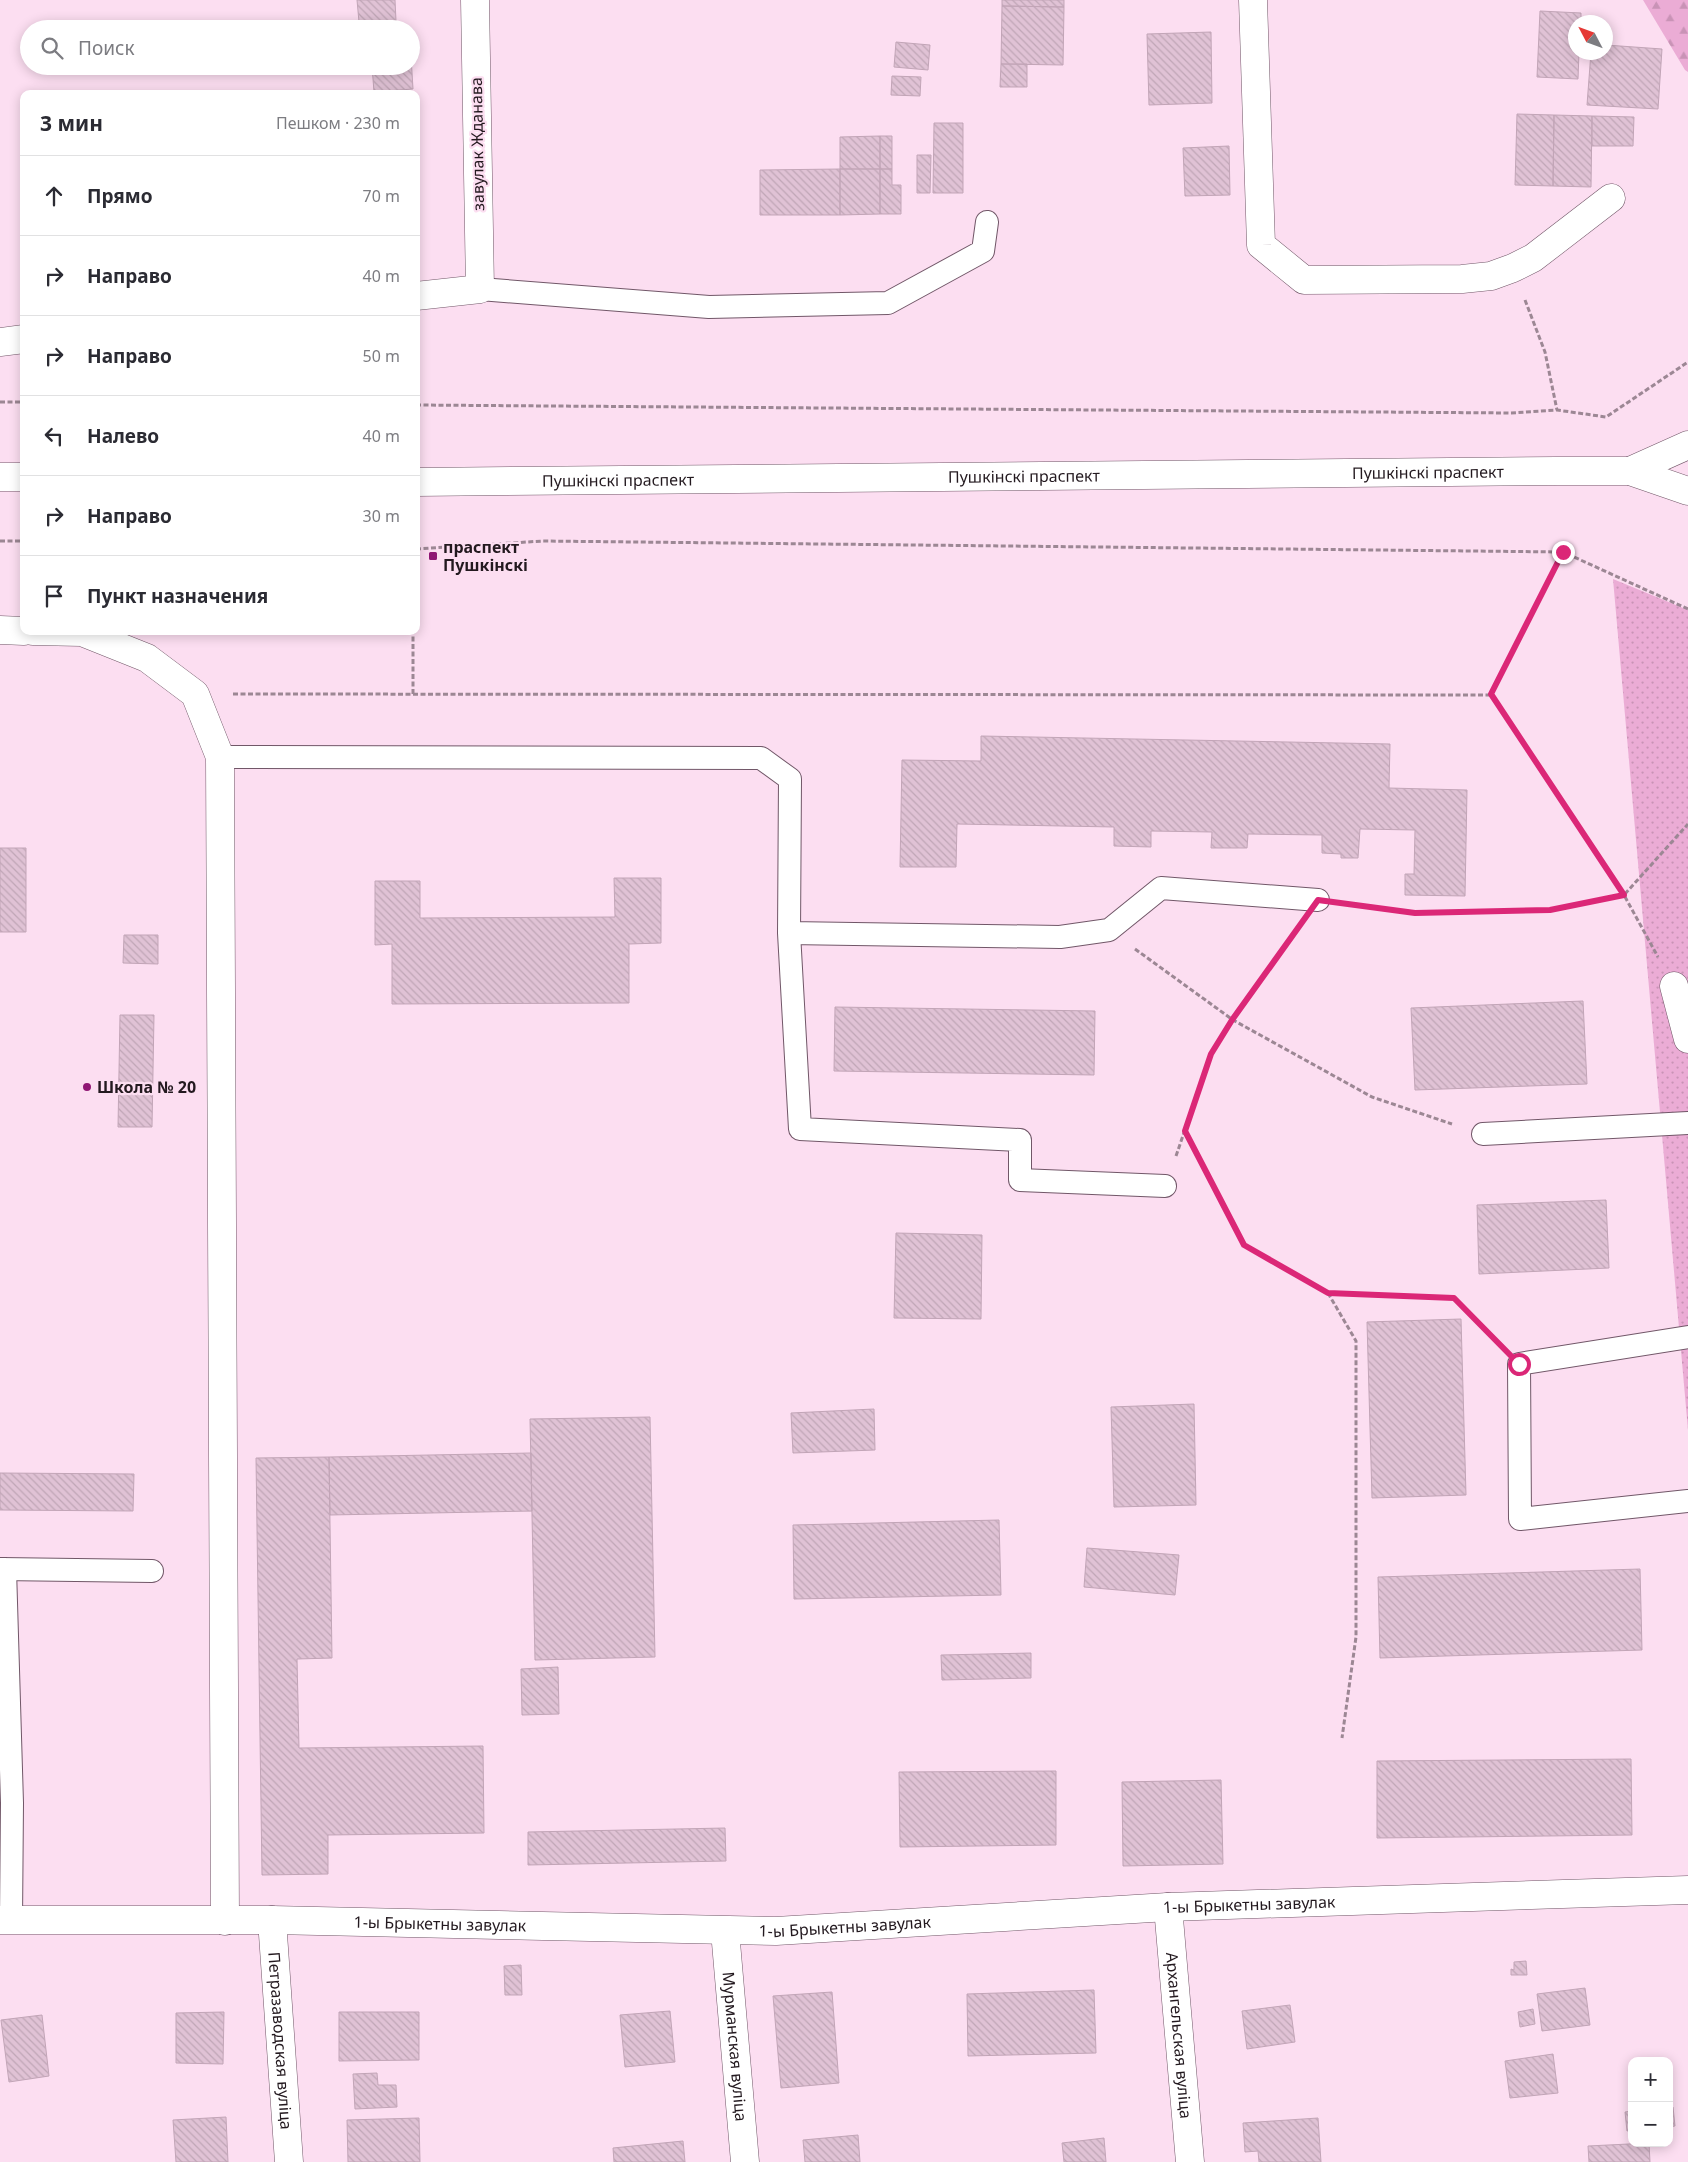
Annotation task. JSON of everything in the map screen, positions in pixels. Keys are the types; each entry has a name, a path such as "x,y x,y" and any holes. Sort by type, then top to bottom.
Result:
{"street":[{"name":"завулак Жданава","path":"475,0 480,289"},
{"path":"1253,0 1261,245 1304,280 1462,279 1491,276 1514,268 1533,258 1611,198"},
{"path":"420,296 480,289"},
{"path":"0,342 20,340"},
{"path":"1630,471 1688,445"},
{"path":"1630,471 1688,491"},
{"name":"Пушкінскі праспект","path":"420,482 1630,471"},
{"path":"0,477 20,477"},
{"path":"0,630 20,631"},
{"path":"90,635 147,658 195,694 220,757 225,1921"},
{"path":"1674,986 1688,1039"},
{"name":"1-ы Брыкетны завулак","path":"6,1920 272,1920 776,1931 1168,1907 1688,1890"},
{"name":"Архангельская вуліца","path":"1168,1907 1190,2162"},
{"name":"Петразаводская вуліца","path":"272,1920 289,2162"},
{"name":"Мурманская вуліца","path":"725,1931 746,2162"}],"lane":[{"path":"480,289 710,307 888,303 983,251 987,222"},
{"path":"220,757 762,758 790,780 789,933 800,1129 1020,1140 1020,1180 1165,1186"},
{"path":"789,933 1060,937 1109,930 1161,888 1318,900"},
{"path":"1483,1134 1688,1123"},
{"path":"1688,1337 1519,1364 1520,1519 1688,1501"},
{"path":"6,1920 12,1803 2,1569 152,1571"}],"path":[{"path":"1514,268 1545,352 1557,410"},
{"path":"420,405 1510,413 1557,410 1606,416 1688,362"},
{"path":"0,402 20,402"},
{"path":"0,541 20,540"},
{"path":"420,549 543,541 1563,552 1688,609"},
{"path":"1491,694 1563,552"},
{"path":"413,635 413,694"},
{"path":"195,694 1491,694"},
{"path":"1491,694 1624,895 1674,986"},
{"path":"1165,1186 1211,1054 1232,1020 1318,900 1415,913 1550,910 1624,895 1688,824"},
{"path":"1109,930 1232,1020 1372,1097 1483,1134"},
{"path":"1185,1131 1244,1245 1328,1293 1454,1298 1519,1364"},
{"path":"1328,1293 1356,1341 1356,1637 1342,1738"}],"green space":[{"path":"1643,0 1688,0 1688,72 1685,70"},
{"path":"1613,579 1688,610 1688,1430"}],"building":[{"path":"357,0 395,0 396,20 359,20"},
{"path":"1002,0 1064,0 1064,7 1002,6"},
{"path":"1002,6 1064,7 1063,65 1001,64"},
{"path":"1540,11 1581,13 1581,15 1568,15 1568,60 1579,60 1578,79 1537,77"},
{"path":"1211,32 1212,103 1149,105 1147,34"},
{"path":"896,42 930,45 928,70 894,67"},
{"path":"1613,46 1662,49 1658,109 1587,105 1590,60 1613,60"},
{"path":"1001,64 1027,64 1027,87 1000,87"},
{"path":"373,75 412,75 413,89 374,90"},
{"path":"892,76 921,77 920,96 891,95"},
{"path":"1517,114 1554,115 1553,186 1515,185"},
{"path":"1554,115 1592,116 1591,187 1553,186"},
{"path":"1592,116 1634,117 1633,146 1592,146"},
{"path":"934,123 963,123 963,193 933,193"},
{"path":"880,136 880,169 840,169 840,137"},
{"path":"880,136 892,136 892,169 880,169"},
{"path":"1229,146 1230,195 1185,196 1183,148"},
{"path":"917,155 931,155 930,193 917,193"},
{"path":"840,169 880,169 880,214 840,215"},
{"path":"840,169 840,215 760,215 760,170"},
{"path":"880,169 892,169 892,185 901,185 901,214 880,214"},
{"path":"981,736 1390,744 1389,788 1467,790 1465,896 1405,895 1405,874 1414,874 1415,830 1360,829 1358,858 1341,858 1341,854 1322,853 1322,835 1248,834 1247,848 1211,848 1212,832 1151,831 1151,847 1114,846 1114,827 957,824 956,867 900,867 902,760 981,761"},
{"path":"0,848 26,848 26,932 0,932"},
{"path":"614,878 661,878 661,943 629,944 629,1003 392,1004 392,944 375,945 375,881 420,881 420,918 615,917"},
{"path":"124,935 158,935 158,964 123,963"},
{"path":"1583,1001 1587,1084 1415,1090 1411,1008"},
{"path":"835,1007 1095,1011 1094,1075 834,1071"},
{"path":"120,1015 154,1015 152,1127 118,1127"},
{"path":"1606,1200 1609,1268 1479,1274 1477,1205"},
{"path":"896,1233 982,1235 981,1319 894,1318"},
{"path":"1461,1319 1466,1495 1372,1498 1367,1322"},
{"path":"1194,1404 1196,1505 1114,1507 1111,1407"},
{"path":"874,1409 875,1450 793,1453 791,1413"},
{"path":"650,1417 655,1657 535,1660 530,1419"},
{"path":"531,1453 532,1511 330,1515 329,1457"},
{"path":"329,1457 332,1658 297,1659 299,1748 483,1746 484,1833 328,1835 328,1874 262,1875 256,1458"},
{"path":"0,1473 134,1474 133,1511 0,1510"},
{"path":"999,1520 1001,1595 794,1599 793,1525"},
{"path":"1087,1548 1179,1555 1175,1595 1084,1587"},
{"path":"1640,1569 1642,1650 1380,1658 1378,1577"},
{"path":"1031,1653 1031,1678 942,1680 941,1655"},
{"path":"558,1667 559,1714 522,1715 521,1669"},
{"path":"1631,1759 1632,1835 1377,1838 1377,1761"},
{"path":"1056,1771 1056,1845 900,1847 899,1772"},
{"path":"1221,1780 1223,1864 1123,1866 1122,1782"},
{"path":"725,1828 726,1861 528,1865 528,1832"},
{"path":"1526,1961 1527,1975 1511,1975 1511,1969 1514,1970 1514,1962"},
{"path":"521,1965 522,1995 505,1995 504,1966"},
{"path":"1585,1988 1590,2025 1542,2031 1537,1994"},
{"path":"1094,1990 1096,2053 968,2056 967,1994"},
{"path":"832,1992 839,2083 781,2088 773,1996"},
{"path":"1290,2005 1295,2042 1247,2049 1242,2011"},
{"path":"1533,2009 1535,2024 1520,2027 1518,2012"},
{"path":"670,2011 675,2062 625,2067 620,2015"},
{"path":"224,2012 223,2064 176,2063 176,2013"},
{"path":"339,2012 419,2012 419,2060 339,2061"},
{"path":"42,2015 49,2076 9,2082 1,2020"},
{"path":"1553,2054 1558,2093 1510,2098 1505,2061"},
{"path":"377,2073 378,2085 396,2085 397,2107 355,2109 353,2074"},
{"path":"1673,2107 1675,2126 1673,2126"},
{"path":"1625,2112 1628,2112 1627,2131"},
{"path":"226,2117 228,2162 176,2162 173,2120"},
{"path":"419,2118 420,2162 348,2162 347,2120"},
{"path":"1318,2118 1321,2162 1259,2162 1258,2151 1245,2152 1243,2123"},
{"path":"858,2135 860,2162 805,2162 803,2140"},
{"path":"1104,2138 1106,2162 1064,2162 1062,2143"},
{"path":"683,2141 685,2162 614,2162 613,2148"},
{"path":"1628,2144 1628,2147 1649,2147 1650,2162 1589,2162 1588,2146"}],"place":[{"name":"праспект Пушкінскі","path":"433,556"},
{"name":"Школа № 20","path":"87,1087"}],"route":[{"path":"1519,1364 1454,1298 1328,1293 1244,1245 1185,1131 1211,1054 1232,1020 1318,900 1415,913 1550,910 1624,895 1491,694 1563,552"}]}
